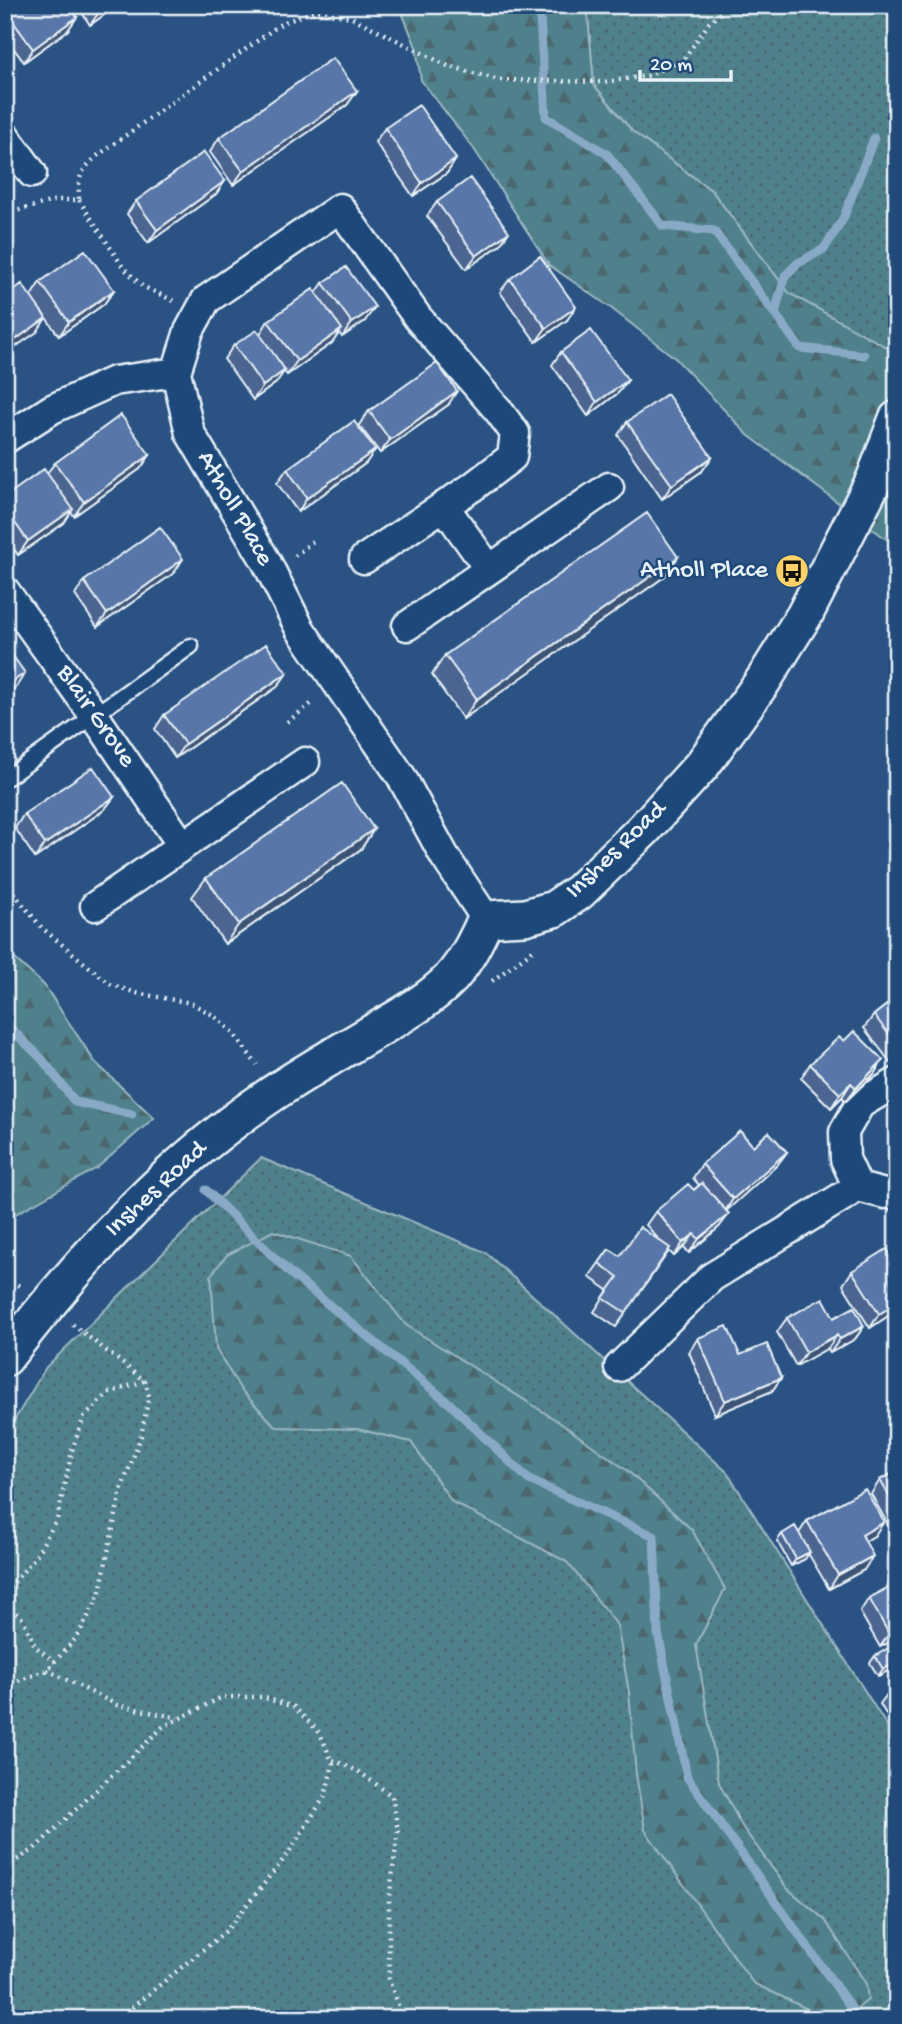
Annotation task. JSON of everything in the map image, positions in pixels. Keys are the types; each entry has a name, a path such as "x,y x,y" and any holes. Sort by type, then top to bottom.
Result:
{"street":[{"path":"5,136 32,173"},
{"path":"194,303 340,208 418,318 515,433 512,457 364,559"},
{"name":"Atholl Place","path":"194,303 176,372 190,433 266,561 300,629 401,776 445,857 486,919"},
{"path":"5,439 52,409 114,381 176,372"},
{"name":"Inshes Road","path":"5,1358 95,1250 172,1172 220,1131 275,1090 417,1005 450,979 471,952 486,919 525,917 554,909 579,892 643,830 703,764 763,681 805,614 874,480 897,419"},
{"path":"407,626 609,486"},
{"path":"444,506 489,569"},
{"name":"Blair Grove","path":"5,591 182,845"},
{"path":"94,906 304,762"},
{"path":"897,1082 860,1104 844,1132 845,1159 858,1186 885,1195 897,1194"},
{"path":"619,1367 712,1276 858,1186"}],"lane":[{"path":"8,777 191,646"}],"path":[{"path":"194,303 142,285 123,267 79,200 78,186 82,170 96,156 282,23 315,10 351,17 448,66 499,80 604,82 647,76 683,60 709,23 729,5"},
{"path":"5,214 57,200 79,200"},
{"path":"285,562 313,541"},
{"path":"287,722 323,695"},
{"path":"5,881 41,928 110,984 136,993 191,1003 202,1009 232,1031 262,1071"},
{"path":"5,1278 22,1287"},
{"path":"5,1686 47,1670 78,1637 100,1597 121,1490 141,1436 149,1396 145,1381 67,1321"},
{"path":"5,1593 36,1556 57,1519 73,1447 85,1418 109,1393 145,1381"},
{"path":"5,1604 23,1619 35,1646 55,1662"},
{"path":"47,1670 117,1704 179,1719"},
{"path":"5,1867 33,1850 163,1727 222,1697 262,1697 293,1707 320,1733 333,1764 325,1796 287,1855 226,1931 118,2019"},
{"path":"331,1759 358,1771 392,1796 398,1831 389,1900 389,1979 403,2019"}],"green space":[{"path":"399,5 587,5 594,85 633,132 712,191 789,293 897,353 897,547 748,435 675,358 607,305 549,265 474,149 421,80 416,47"},
{"path":"587,5 897,5 897,353 789,293 712,191 633,132 594,85"},
{"path":"5,950 44,985 95,1062 154,1118 97,1168 5,1220"},
{"path":"261,1158 485,1252 727,1472 897,1742 897,2019 5,2019 5,1436 46,1367"},
{"path":"273,1231 351,1256 406,1325 556,1420 628,1471 692,1530 725,1589 696,1645 719,1783 743,1828 787,1888 825,1920 866,1984 868,2000 843,2019 828,2019 753,1983 645,1830 636,1775 629,1692 617,1625 567,1562 452,1502 411,1442 357,1429 276,1427 241,1390 216,1349 211,1275 227,1255"}],"building":[{"path":"18,5 69,5 77,17 33,49 7,13"},
{"path":"96,5 108,5 100,11"},
{"path":"333,58 357,91 243,171 219,138"},
{"path":"419,105 456,159 422,183 385,128"},
{"path":"204,152 225,181 157,230 136,201"},
{"path":"470,178 509,232 476,256 437,202"},
{"path":"85,250 114,290 69,322 40,282"},
{"path":"540,256 576,307 546,328 510,279"},
{"path":"346,267 375,307 352,323 323,283"},
{"path":"22,284 46,318 5,347 5,296"},
{"path":"313,289 342,329 297,361 268,321"},
{"path":"257,330 285,370 263,386 234,345"},
{"path":"591,330 628,380 597,402 561,352"},
{"path":"437,363 457,391 390,440 369,411"},
{"path":"667,394 712,457 672,485 627,422"},
{"path":"121,415 150,455 84,502 55,463"},
{"path":"354,421 375,450 307,498 287,469"},
{"path":"44,469 73,509 28,541 5,509 5,497"},
{"path":"647,513 678,557 477,699 445,655"},
{"path":"160,527 183,559 107,614 84,581"},
{"path":"266,644 287,673 185,744 164,715"},
{"path":"5,645 25,673 5,687"},
{"path":"93,767 114,797 45,844 24,814"},
{"path":"342,783 374,829 239,924 206,878"},
{"path":"897,997 897,1045 874,1015"},
{"path":"854,1031 883,1060 856,1088 851,1083 840,1094 810,1064 839,1037 844,1041"},
{"path":"740,1131 753,1146 769,1132 787,1152 733,1199 702,1164"},
{"path":"702,1183 729,1214 699,1239 694,1234 683,1243 656,1211 688,1184 694,1190"},
{"path":"640,1227 670,1248 626,1313 603,1298 618,1277 599,1263 609,1249 620,1256"},
{"path":"887,1249 891,1256 897,1252 897,1303 879,1314 852,1271"},
{"path":"823,1298 834,1318 854,1307 864,1326 840,1339 837,1335 806,1352 787,1318"},
{"path":"727,1326 740,1355 767,1344 781,1378 725,1401 698,1338"},
{"path":"897,1471 897,1510 880,1480"},
{"path":"865,1489 884,1522 862,1535 873,1556 838,1575 807,1521"},
{"path":"795,1526 810,1552 796,1559 782,1534"},
{"path":"897,1583 897,1629 889,1634 869,1598"},
{"path":"897,1643 897,1662 883,1669 875,1656"}],"waterway":[{"path":"527,5 540,17 546,117 607,154 663,226 714,231 800,348 864,355"},
{"path":"775,313 785,276 798,263 824,249 843,219 874,138"},
{"path":"5,1023 42,1059 75,1102 132,1114"},
{"path":"206,1190 290,1273 449,1403 529,1480 654,1536 658,1633 687,1777 859,2019"}],"place":[{"name":"Atholl Place","path":"792,571"}]}
